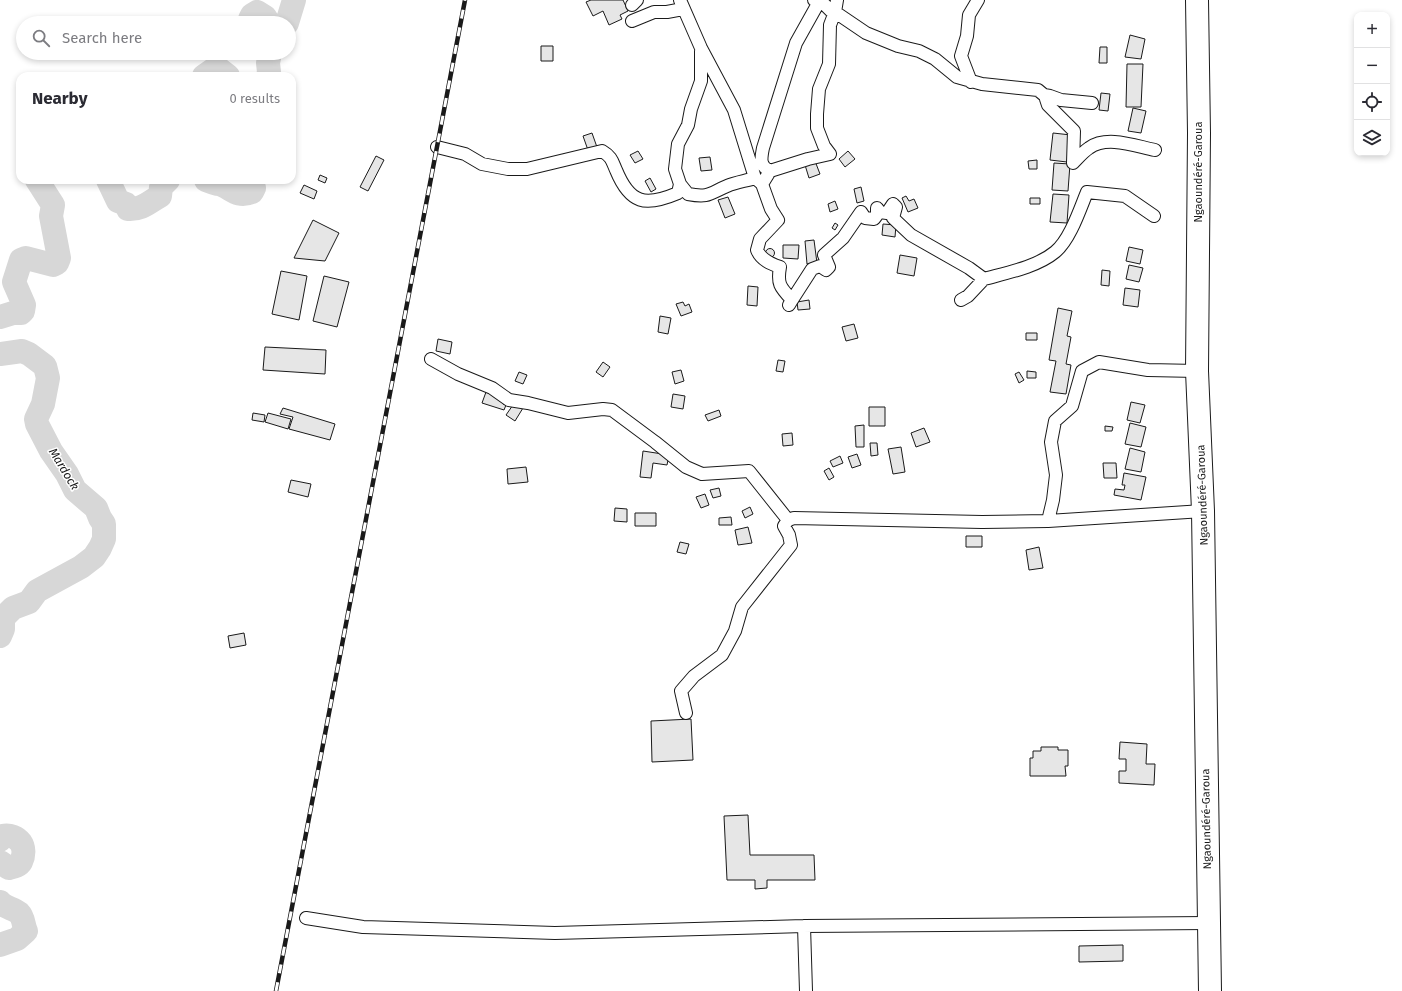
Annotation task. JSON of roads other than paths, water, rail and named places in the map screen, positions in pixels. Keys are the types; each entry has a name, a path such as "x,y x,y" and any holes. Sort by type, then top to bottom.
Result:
{"highway":[{"name":"Ngaoundéré-Garoua","path":"1197,0 1199,132 1197,371 1203,510 1205,767 1210,991"}],"street":[{"path":"814,0 820,0 831,11 835,12 866,32 898,46 919,51 935,59 957,77 971,82 1038,90 1044,95 1061,100 1092,103"},
{"path":"770,171 765,168 761,162 763,148 796,43 820,0"},
{"path":"701,48 701,81 691,109 688,125 678,144 675,169 680,184 688,194 698,196 713,194 726,186 758,181 770,171 830,154 824,146 817,128 817,114 819,89 829,64 830,25 838,0"},
{"path":"971,82 961,56 967,36 970,15 978,0"},
{"path":"632,21 654,12 667,12 681,5 701,48 734,110 758,181 778,220 760,239 757,250 764,259 780,267 778,280 790,302 812,269 820,266 826,270 829,267 824,255 843,238 861,212 865,218 874,219 877,215 877,208 880,212 887,214 893,204 896,207 893,218 911,236 969,268 984,279"},
{"path":"1050,96 1046,99 1048,105 1074,131 1073,163 1089,148 1100,142 1118,143 1155,150"},
{"path":"437,147 465,154 482,164 527,169 602,151 612,157 626,190 635,199 652,202 678,193 680,184"},
{"path":"961,300 968,296 984,279 1024,268 1056,252 1072,228 1087,192 1126,196 1154,216"},
{"path":"431,360 458,374 492,388 510,400 528,402 568,412 603,409 612,410 686,467 702,474 749,471 788,520"},
{"path":"1048,521 1053,500 1056,475 1051,442 1055,420 1072,406 1082,371 1099,362 1148,370 1197,371"},
{"path":"686,713 682,691 694,676 722,655 735,631 742,606 791,545 789,535 784,526 788,520 794,518 982,522 1048,521 1203,510"},
{"path":"306,918 363,927 555,933 804,926 1209,923"},
{"path":"804,926 806,991"}],"waterway":[{"name":"Mardock","path":"289,16 294,0"},
{"name":"Mardock","path":"252,16 257,12 263,16"},
{"name":"Mardock","path":"269,60 269,72"},
{"name":"Mardock","path":"210,72 214,69 219,69 223,72"},
{"name":"Mardock","path":"0,317 13,313 21,313 23,311 24,305 14,282 21,260 26,258 53,265 57,263 59,258 51,216 53,205 40,184"},
{"name":"Mardock","path":"110,184 118,201 126,204 128,209 141,207 160,196 161,187 164,184"},
{"name":"Mardock","path":"218,184 242,194 252,192 254,188 252,184"},
{"name":"Mardock","path":"0,354 22,351 29,354 45,366 48,378 43,404 36,419 37,424 51,451 67,474 75,490 96,508 104,524 104,539 94,557 81,567 37,591 29,602 13,608 3,618 3,629 0,636"},
{"name":"Mardock","path":"0,840 2,836 13,837 23,846 23,856 20,863 9,868 0,862"},
{"name":"Mardock","path":"0,902 4,906 19,913 22,917 26,931 17,939 0,945"}],"railway":[{"path":"276,991 465,0"}]}
